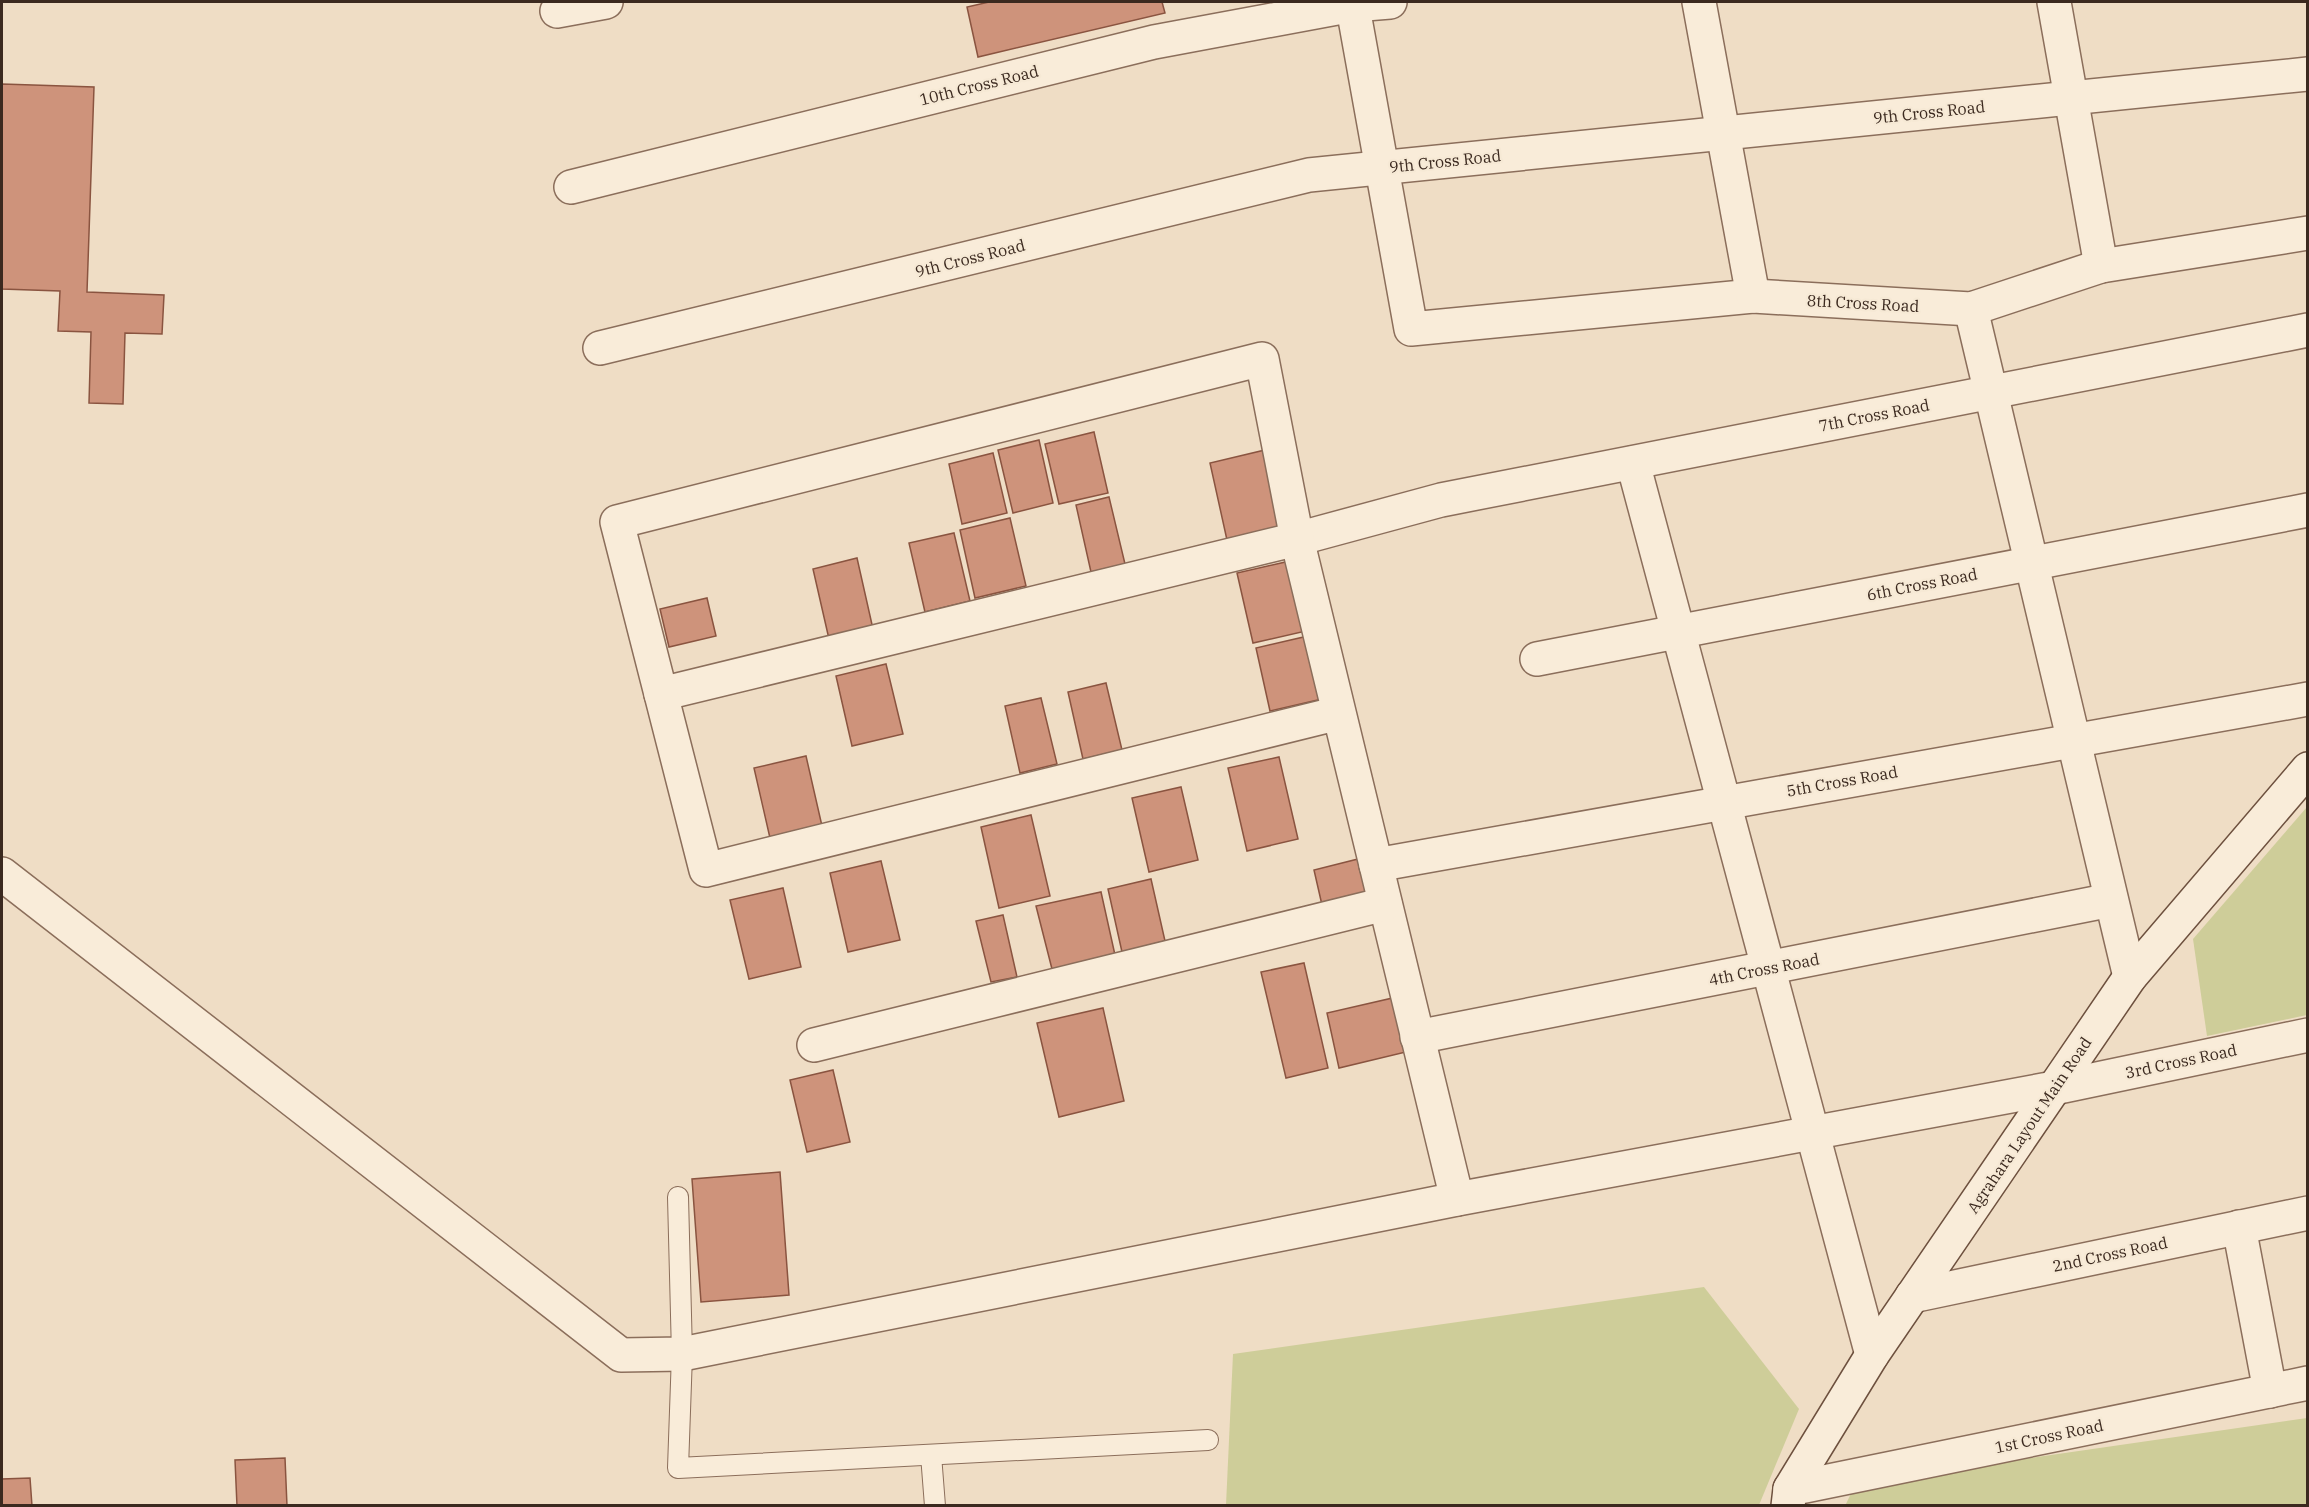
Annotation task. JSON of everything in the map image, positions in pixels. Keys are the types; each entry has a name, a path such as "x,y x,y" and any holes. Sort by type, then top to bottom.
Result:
{"street":[{"path":"557,11 606,2"},
{"name":"10th Cross Road","path":"571,187 1154,42 1353,3 1390,2"},
{"path":"1699,2 1753,296"},
{"path":"2054,2 2101,266"},
{"path":"1353,3 1382,168"},
{"name":"9th Cross Road","path":"600,348 1309,175 2307,74"},
{"name":"8th Cross Road","path":"1382,168 1411,329 1753,296 1971,309 2101,266 2307,233"},
{"path":"1971,309 2130,977"},
{"name":"7th Cross Road","path":"661,694 1297,538 1441,500 2307,330"},
{"path":"1339,713 706,870 617,522 1262,359 1297,538 1457,1199"},
{"path":"1633,463 1872,1355"},
{"name":"6th Cross Road","path":"1537,659 2307,510"},
{"name":"5th Cross Road","path":"1376,865 2307,699"},
{"name":"Agrahara Layout Main Road","path":"1789,1497 1872,1355 2130,977 2307,769"},
{"name":"3rd Cross Road","path":"2,874 621,1355 682,1354 1457,1199 2054,1088 2307,1035"},
{"name":"4th Cross Road","path":"1417,1037 2111,900"},
{"path":"814,1045 1385,904"},
{"name":"2nd Cross Road","path":"1912,1296 2307,1213"},
{"path":"2239,1227 2270,1391"},
{"name":"1st Cross Road","path":"1789,1497 2307,1383"}],"lane":[{"path":"678,1197 682,1354 678,1468 1208,1440"},
{"path":"931,1455 934,1506"}],"shaded area":[{"path":"2307,807 2307,1015 2207,1036 2193,939"},
{"path":"1704,1287 1799,1409 1759,1505 1226,1505 1233,1354"},
{"path":"2307,1418 2307,1505 1845,1506 1856,1483"}],"building":[{"path":"989,2 1162,2 1165,13 978,57 967,7"},
{"path":"2,84 94,87 87,292 164,295 162,334 125,333 123,404 89,403 91,332 58,331 60,291 2,289"},
{"path":"1094,432 1108,493 1059,504 1045,444"},
{"path":"1039,440 1053,503 1013,513 998,450"},
{"path":"1265,450 1283,526 1227,540 1210,463"},
{"path":"993,453 1007,513 962,524 949,464"},
{"path":"1109,497 1125,564 1091,572 1076,505"},
{"path":"1010,518 1026,586 975,598 960,530"},
{"path":"954,533 970,601 925,612 909,543"},
{"path":"857,558 873,629 829,639 813,569"},
{"path":"1290,561 1306,631 1253,643 1237,573"},
{"path":"707,598 716,636 669,647 660,609"},
{"path":"1308,636 1322,699 1270,711 1256,648"},
{"path":"886,664 903,734 852,746 836,676"},
{"path":"1106,683 1122,750 1083,759 1068,692"},
{"path":"1041,698 1057,764 1020,773 1005,706"},
{"path":"806,756 822,826 770,838 754,768"},
{"path":"1279,757 1298,839 1247,851 1228,768"},
{"path":"1181,787 1198,860 1149,872 1132,798"},
{"path":"1031,815 1050,896 999,908 981,827"},
{"path":"1362,858 1370,894 1322,905 1314,870"},
{"path":"881,861 900,940 848,952 830,873"},
{"path":"1151,879 1165,941 1122,952 1108,889"},
{"path":"783,888 801,967 749,979 730,900"},
{"path":"1101,892 1115,955 1052,969 1036,906"},
{"path":"1003,915 1017,977 991,982 976,921"},
{"path":"1304,963 1328,1068 1286,1078 1261,972"},
{"path":"1397,997 1410,1051 1339,1068 1327,1013"},
{"path":"1103,1008 1124,1101 1059,1117 1037,1023"},
{"path":"833,1070 850,1142 807,1152 790,1080"},
{"path":"780,1172 789,1295 701,1302 692,1179"},
{"path":"285,1458 287,1506 237,1506 235,1460"},
{"path":"30,1478 32,1506 2,1506 2,1479"}]}
